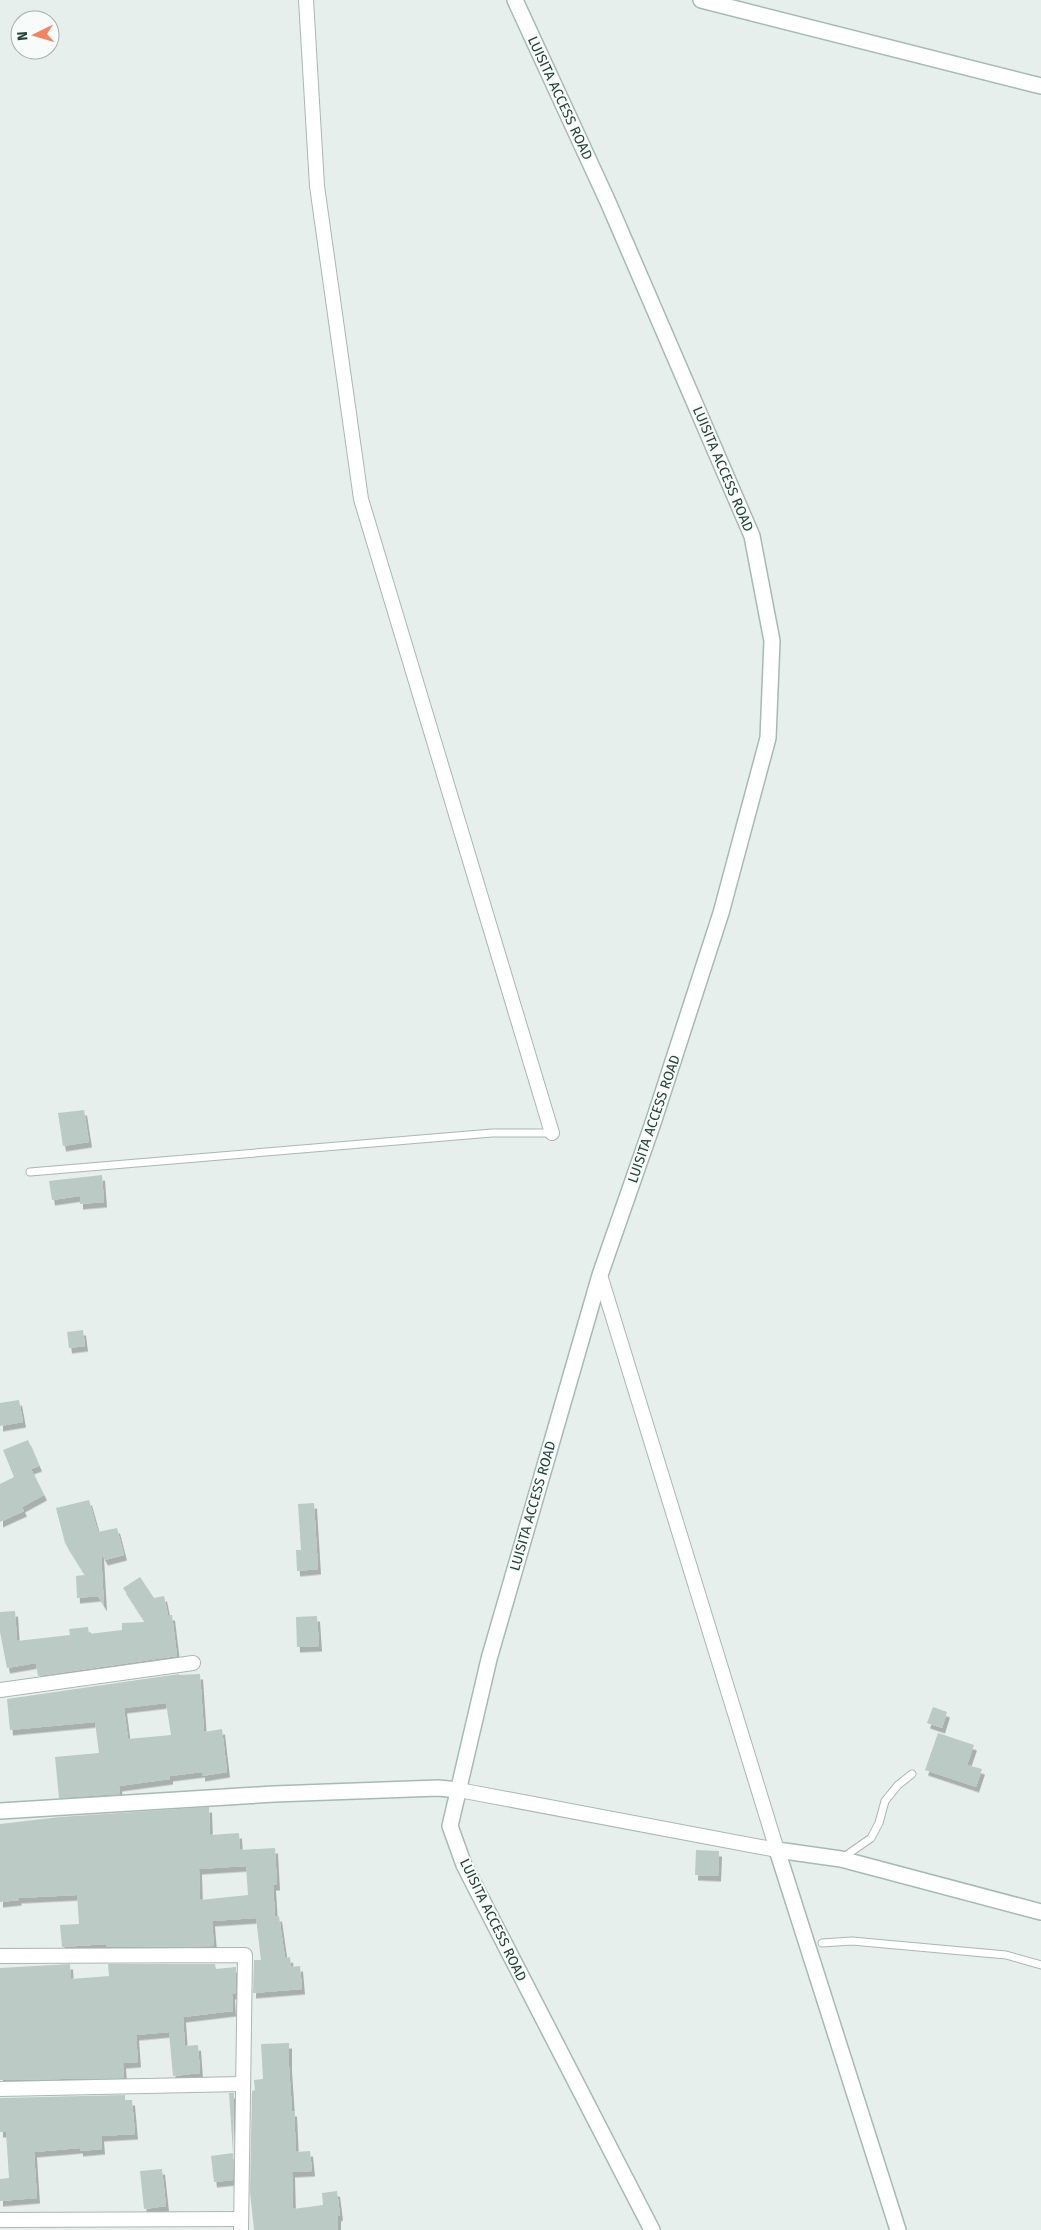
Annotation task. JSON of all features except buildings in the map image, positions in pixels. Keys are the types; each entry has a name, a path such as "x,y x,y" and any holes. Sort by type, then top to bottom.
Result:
{"main road":[{"name":"LUISITA ACCESS ROAD","path":"514,0 608,202 752,536 772,641 768,738 724,903 653,1123 600,1275 489,1659 450,1826 464,1865 652,2230"},
{"path":"701,0 1041,86"},
{"path":"0,1811 274,1794 438,1788 459,1790"},
{"path":"898,2230 777,1850 841,1859 1041,1912"}],"street":[{"path":"306,0 317,186 361,499 552,1133"},
{"path":"459,1790 777,1850 600,1275"},
{"path":"0,1690 193,1663"},
{"path":"0,1956 245,1955 241,2225 0,2220"},
{"path":"0,2089 242,2084"}],"lane":[{"path":"30,1172 492,1133 552,1133"},
{"path":"841,1859 871,1838 879,1823 885,1801 898,1785 912,1774"},
{"path":"822,1943 852,1941 1006,1955 1041,1965"}]}
